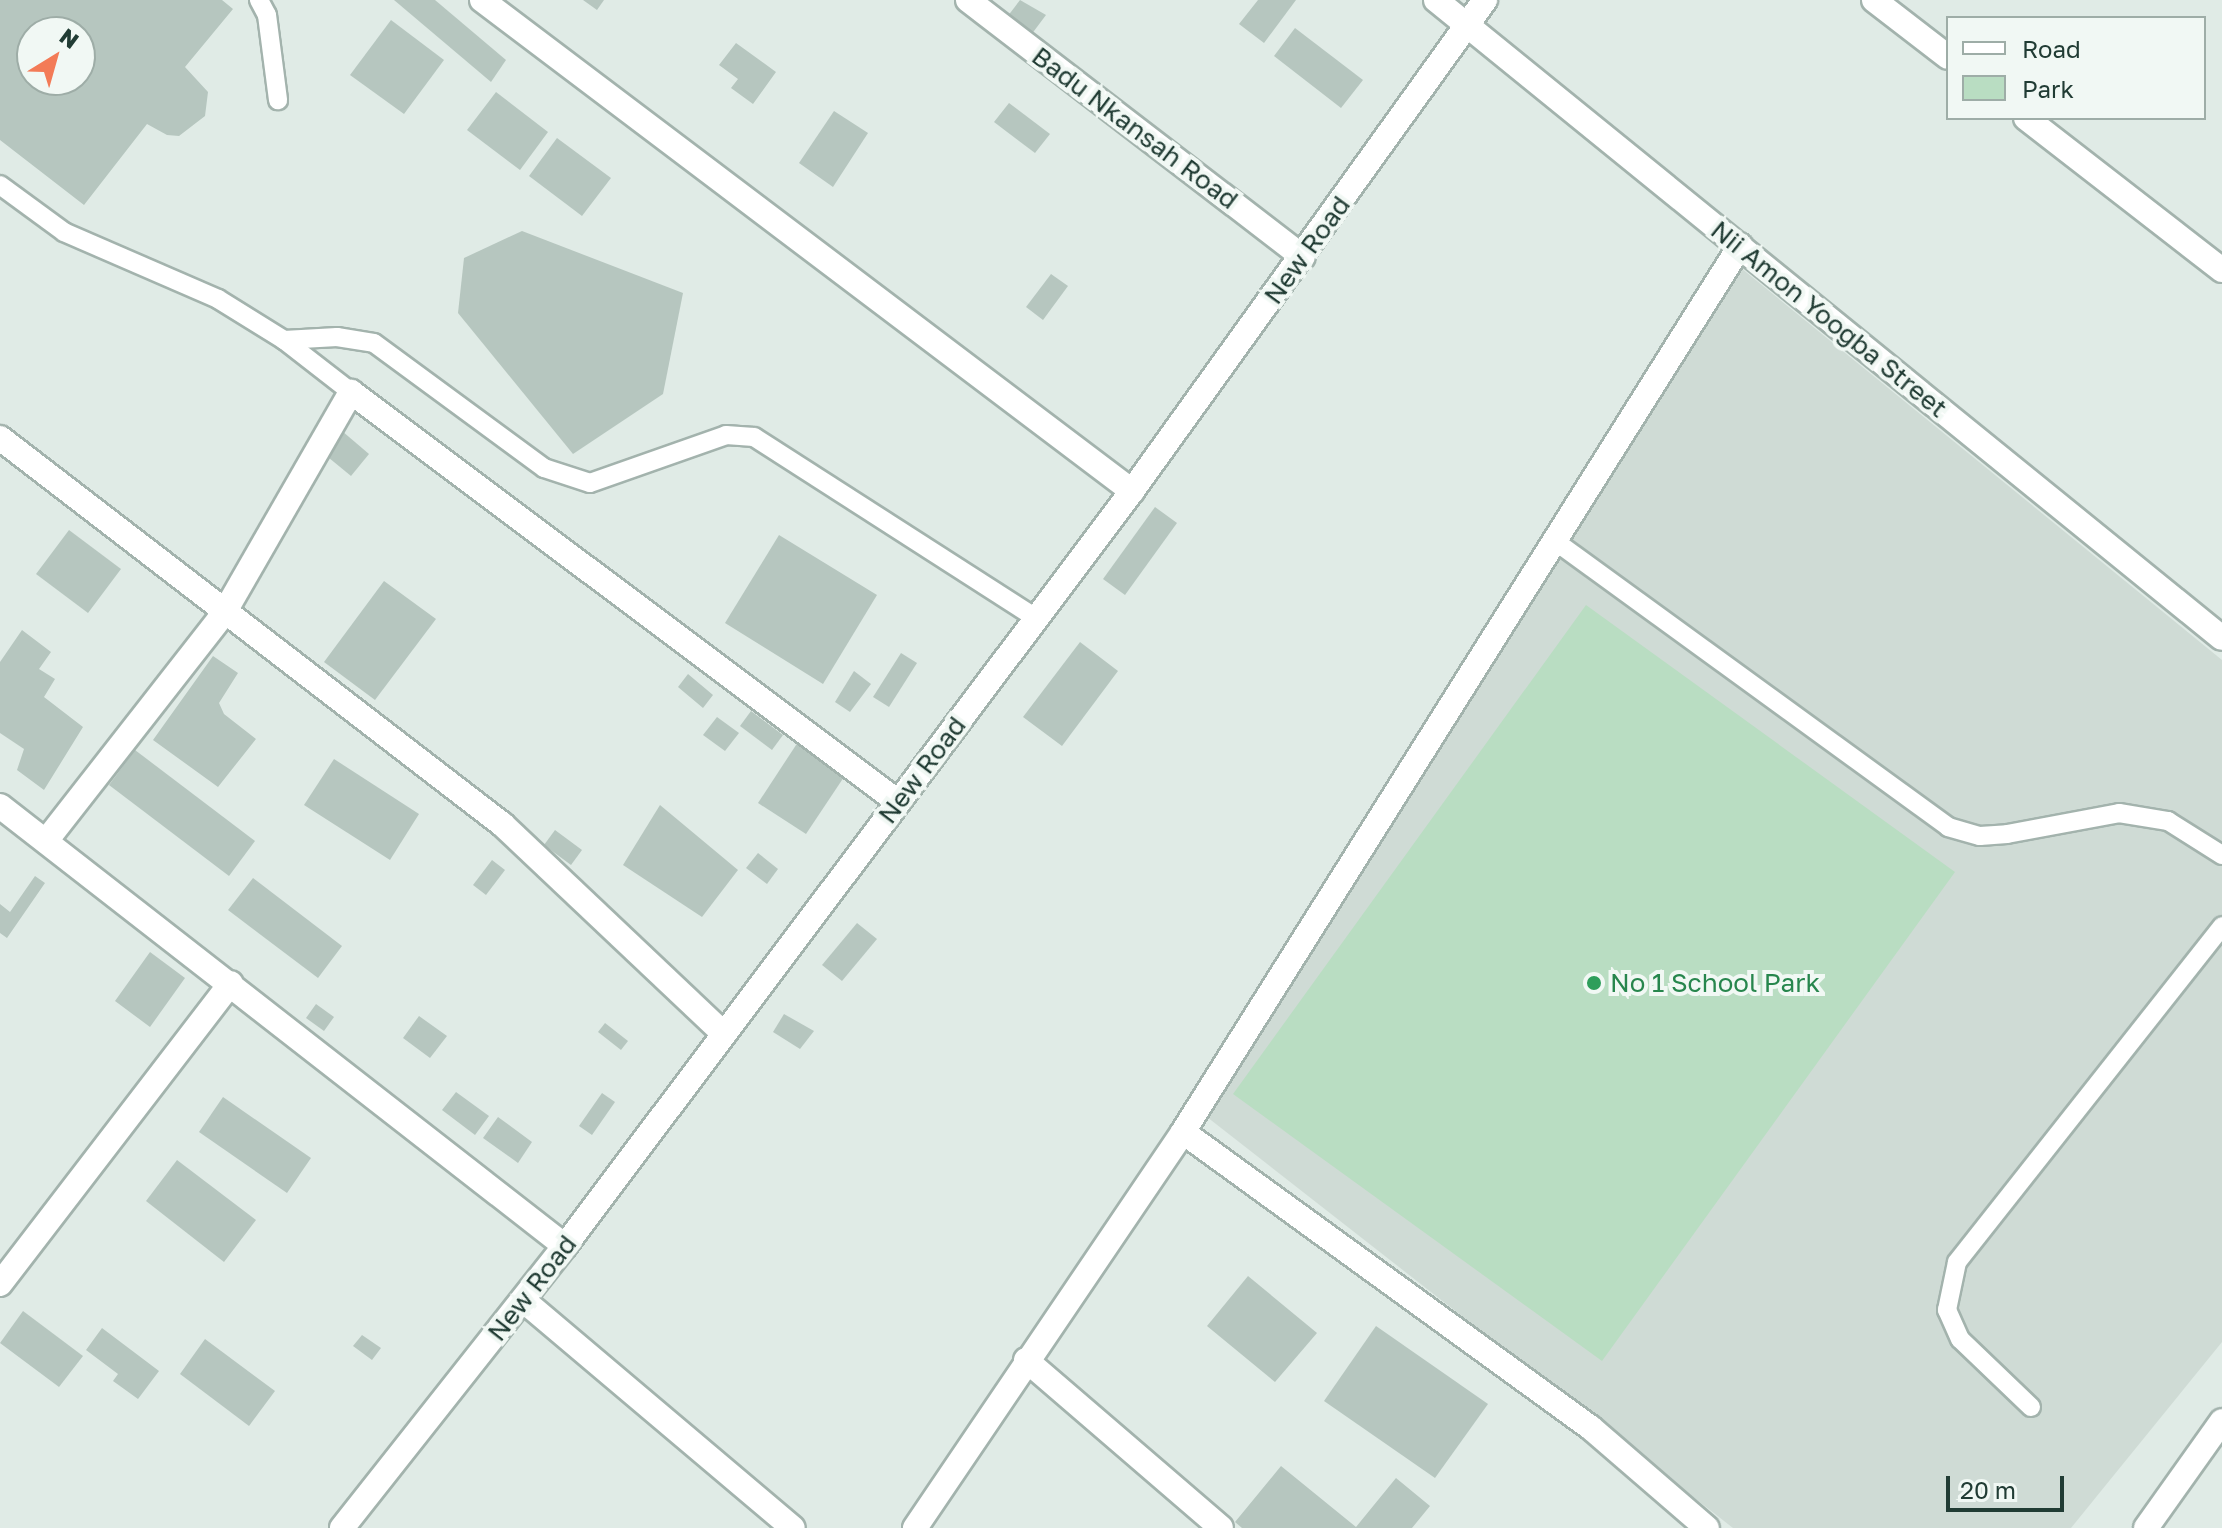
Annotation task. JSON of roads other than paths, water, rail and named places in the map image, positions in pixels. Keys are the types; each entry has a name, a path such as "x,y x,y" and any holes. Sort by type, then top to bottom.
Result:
{"street":[{"path":"482,0 1132,491"},
{"name":"Badu Nkansah Road","path":"968,0 1303,257"},
{"name":"Nii Amon Yoogba Street","path":"1436,0 2222,638"},
{"name":"New Road","path":"342,1528 565,1246 1132,491 1485,0"},
{"path":"1874,0 1946,55"},
{"path":"2029,120 2222,270"},
{"path":"915,1528 1183,1132 1740,246"},
{"path":"46,841 224,613 351,392 898,802"},
{"path":"0,438 224,613 373,720 503,825 724,1034"},
{"path":"0,806 565,1246"},
{"path":"0,1284 231,983"},
{"path":"1183,1132 1591,1428 1707,1528"},
{"path":"523,1300 793,1528"},
{"path":"1026,1360 1221,1528"},
{"path":"2146,1528 2222,1421"}],"lane":[{"path":"259,0 267,15 278,100"},
{"path":"0,185 64,232 205,292 284,340 351,392"},
{"path":"284,340 337,337 374,343 544,468 590,483 726,435 754,437 1036,618"},
{"path":"1555,541 1948,827 1980,836 2007,834 2119,813 2168,821 2222,855"},
{"path":"2031,1407 1960,1339 1947,1310 1957,1262 2222,926"}],"place":[{"name":"No 1 School Park","path":"1594,983"}]}
